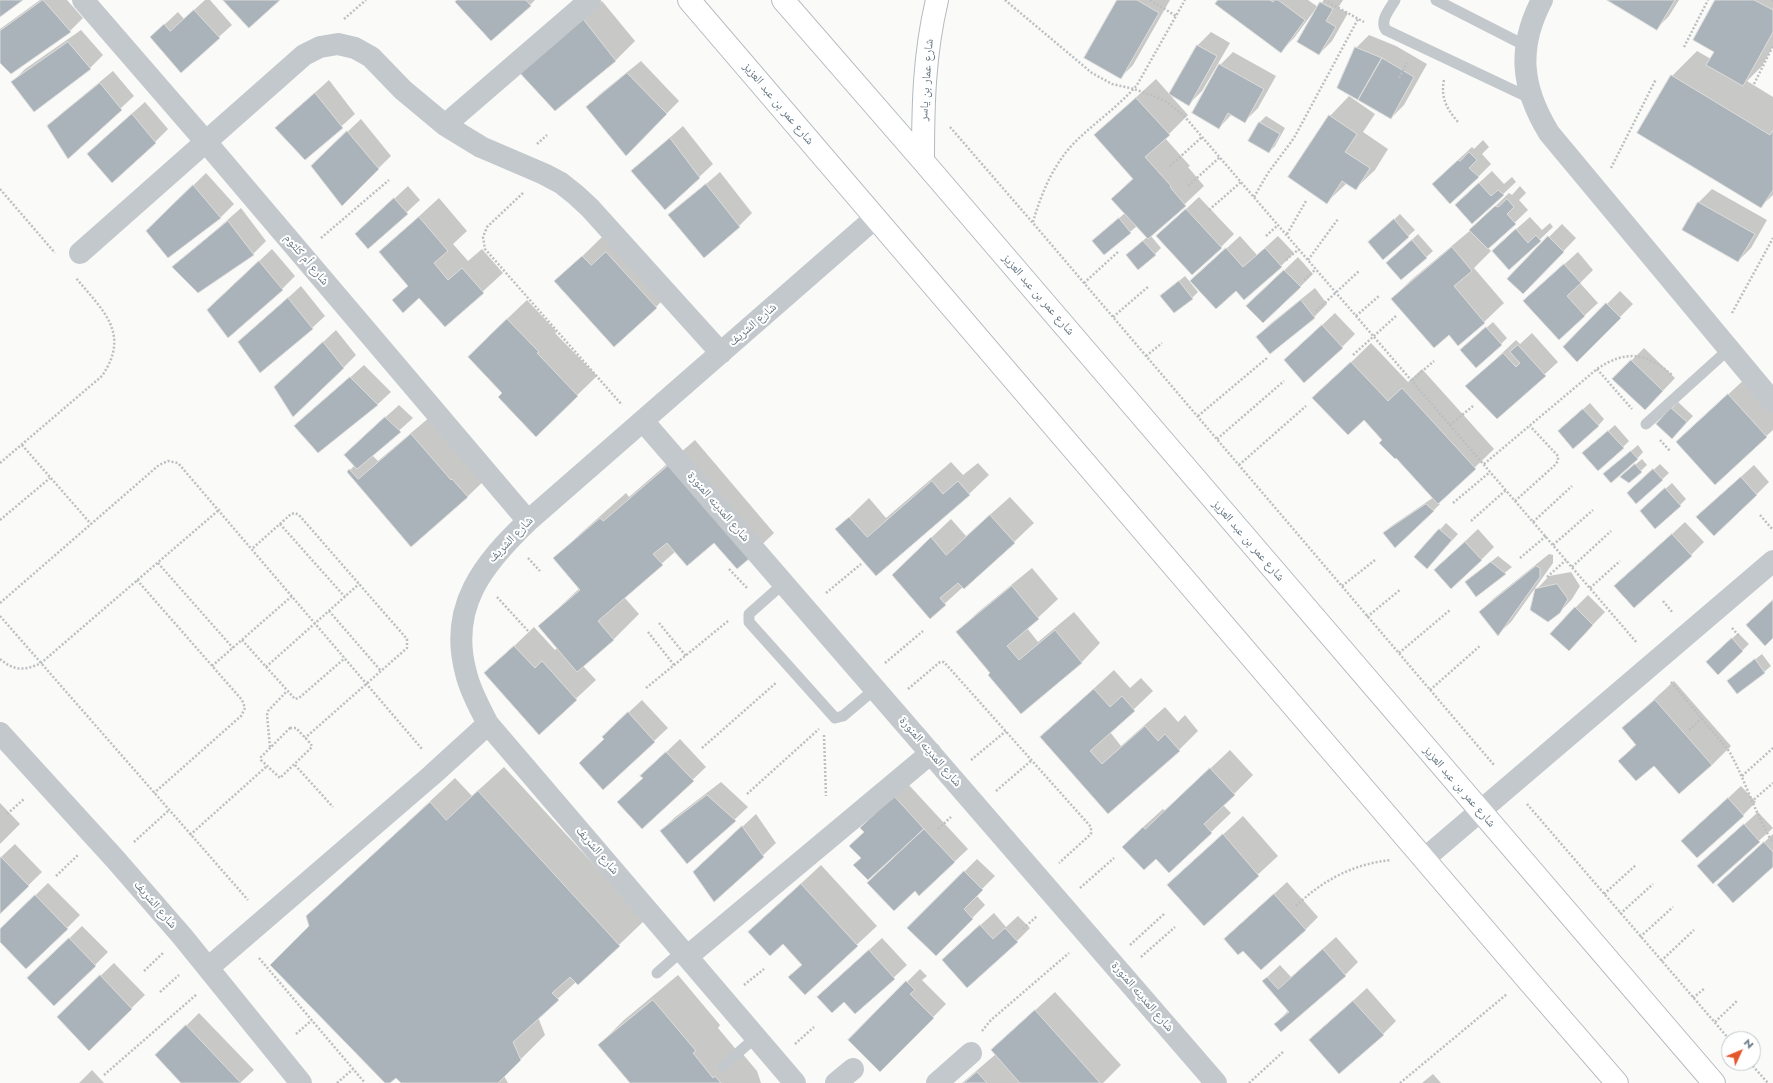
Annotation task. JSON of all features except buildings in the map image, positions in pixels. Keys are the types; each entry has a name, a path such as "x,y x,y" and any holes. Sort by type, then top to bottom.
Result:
{"street":[{"name":"شارع أم كلثوم","path":"83,0 206,142 528,521"},
{"path":"445,125 590,0"},
{"name":"شارع عمر بن عبد العزيز","path":"689,0 1617,1083"},
{"name":"شارع عمر بن عبد العزيز","path":"783,0 923,161 1714,1083"},
{"name":"شارع عمار بن ياسر","path":"923,161 923,97 927,56 937,0"},
{"path":"1542,0 1531,24 1526,46 1527,82 1539,117 1549,133 1598,193 1773,402"},
{"path":"80,253 304,55 320,47 338,44 355,48 371,57 403,90 445,125 463,137 500,156 544,174 576,195 590,208 721,353"},
{"name":"شارع الشريف","path":"795,1083 488,724 476,701 466,673 461,644 463,615 470,595 479,577 498,550 528,521 875,218"},
{"name":"شارع المدينه المنورة","path":"641,423 784,583 1216,1083"},
{"path":"1424,859 1773,561"},
{"path":"212,972 242,937 432,776 488,724"},
{"name":"شارع الشريف","path":"0,733 115,859 212,972 302,1083"},
{"path":"685,953 931,753"},
{"path":"937,1083 971,1053"},
{"path":"836,1083 853,1069"}],"lane":[{"path":"1395,0 1384,21 1386,30 1532,99"},
{"path":"1436,0 1526,46"},
{"path":"1646,424 1685,389 1724,343"},
{"path":"784,583 750,614 748,619 749,622 835,718 841,718 871,684"},
{"path":"657,973 685,953"},
{"path":"722,1067 756,1037"}],"path":[{"path":"1005,0 1092,73 1112,84 1134,89 1167,102 1185,117 1729,751 1742,776 1752,802 1773,843"},
{"path":"1150,0 1176,16"},
{"path":"1033,223 1045,187 1063,157 1073,144 1134,89 1140,81 1185,0"},
{"path":"1324,0 1368,24 1384,26"},
{"path":"1684,47 1708,0"},
{"path":"1254,197 1268,173 1294,138 1358,19"},
{"path":"1754,84 1773,46"},
{"path":"1452,61 1444,83 1443,94 1451,115 1459,123"},
{"path":"1598,193 1656,79"},
{"path":"949,127 1198,416 1620,914 1722,1031"},
{"path":"1170,166 1202,137"},
{"path":"1188,186 1220,157"},
{"path":"544,174 487,227 483,237 485,249 641,423"},
{"path":"302,255 389,180"},
{"path":"1209,210 1241,182"},
{"path":"0,189 60,259"},
{"path":"1286,234 1306,201"},
{"path":"1308,260 1338,219"},
{"path":"1266,236 1278,225"},
{"path":"1724,343 1773,238"},
{"path":"1286,260 1299,249"},
{"path":"1084,283 1119,251"},
{"path":"1304,280 1316,269"},
{"path":"1316,311 1359,271"},
{"path":"0,463 102,376 110,364 115,349 114,334 109,320 75,277"},
{"path":"1113,318 1149,286"},
{"path":"1356,316 1379,296"},
{"path":"1353,355 1396,316"},
{"path":"1146,356 1162,343"},
{"path":"1484,464 1608,361 1622,356 1636,356 1651,360 1664,367 1685,389"},
{"path":"1198,416 1267,358"},
{"path":"1412,380 1434,361"},
{"path":"1217,439 1284,381"},
{"path":"1239,465 1306,406"},
{"path":"1450,425 1473,406"},
{"path":"1515,501 1554,466 1558,460 1558,456 1530,426"},
{"path":"22,445 91,524"},
{"path":"0,603 159,465 168,461 178,462 220,509 423,750"},
{"path":"1453,503 1490,472"},
{"path":"0,520 50,478"},
{"path":"1533,522 1572,486"},
{"path":"1471,521 1506,490"},
{"path":"0,659 8,666 19,670 30,668 41,663 220,509"},
{"path":"1553,545 1593,510"},
{"path":"253,548 291,514 299,515 405,637 407,642 406,648 305,738"},
{"path":"1760,515 1773,530"},
{"path":"280,524 345,597"},
{"path":"1572,567 1611,531"},
{"path":"1520,558 1546,536"},
{"path":"1342,586 1375,560"},
{"path":"1547,577 1566,560"},
{"path":"1590,588 1620,560"},
{"path":"158,562 233,648"},
{"path":"807,610 861,564"},
{"path":"729,569 761,604"},
{"path":"479,577 529,632"},
{"path":"137,580 245,705 245,711 154,793"},
{"path":"266,667 359,584"},
{"path":"1368,617 1401,589"},
{"path":"212,666 292,596"},
{"path":"1399,653 1450,610"},
{"path":"329,611 381,671"},
{"path":"0,616 264,919"},
{"path":"646,688 726,623 737,619 748,619"},
{"path":"659,623 686,656"},
{"path":"871,684 923,631"},
{"path":"648,632 674,665"},
{"path":"242,640 293,698 299,698 345,658"},
{"path":"1430,690 1481,646"},
{"path":"889,705 940,662 944,662 1092,828 1091,834 1040,880"},
{"path":"702,748 791,670"},
{"path":"270,748 267,715 268,711 287,691"},
{"path":"747,794 833,716"},
{"path":"1689,730 1702,718"},
{"path":"824,724 826,796"},
{"path":"292,728 296,728 311,744 312,749 280,778 261,760 261,757 270,748 292,728"},
{"path":"951,777 1006,731"},
{"path":"1742,776 1773,748"},
{"path":"978,807 1032,760"},
{"path":"295,765 333,807"},
{"path":"190,835 267,766"},
{"path":"1752,802 1773,783"},
{"path":"115,859 169,810"},
{"path":"1062,904 1114,858"},
{"path":"1296,906 1328,879 1353,868 1380,861 1424,859"},
{"path":"1604,894 1636,865"},
{"path":"1620,914 1653,884"},
{"path":"1640,937 1673,907"},
{"path":"1116,968 1164,914"},
{"path":"1116,968 1175,927"},
{"path":"1661,961 1694,930"},
{"path":"971,1053 978,1035 984,1027 1089,936"},
{"path":"242,937 365,1083"},
{"path":"104,1075 212,972"},
{"path":"1400,1083 1526,978"},
{"path":"1693,998 1705,988"},
{"path":"1715,1022 1738,1000"},
{"path":"1248,1083 1284,1051"},
{"path":"337,1083 353,1069"},
{"path":"1757,1071 1768,1083"}]}
